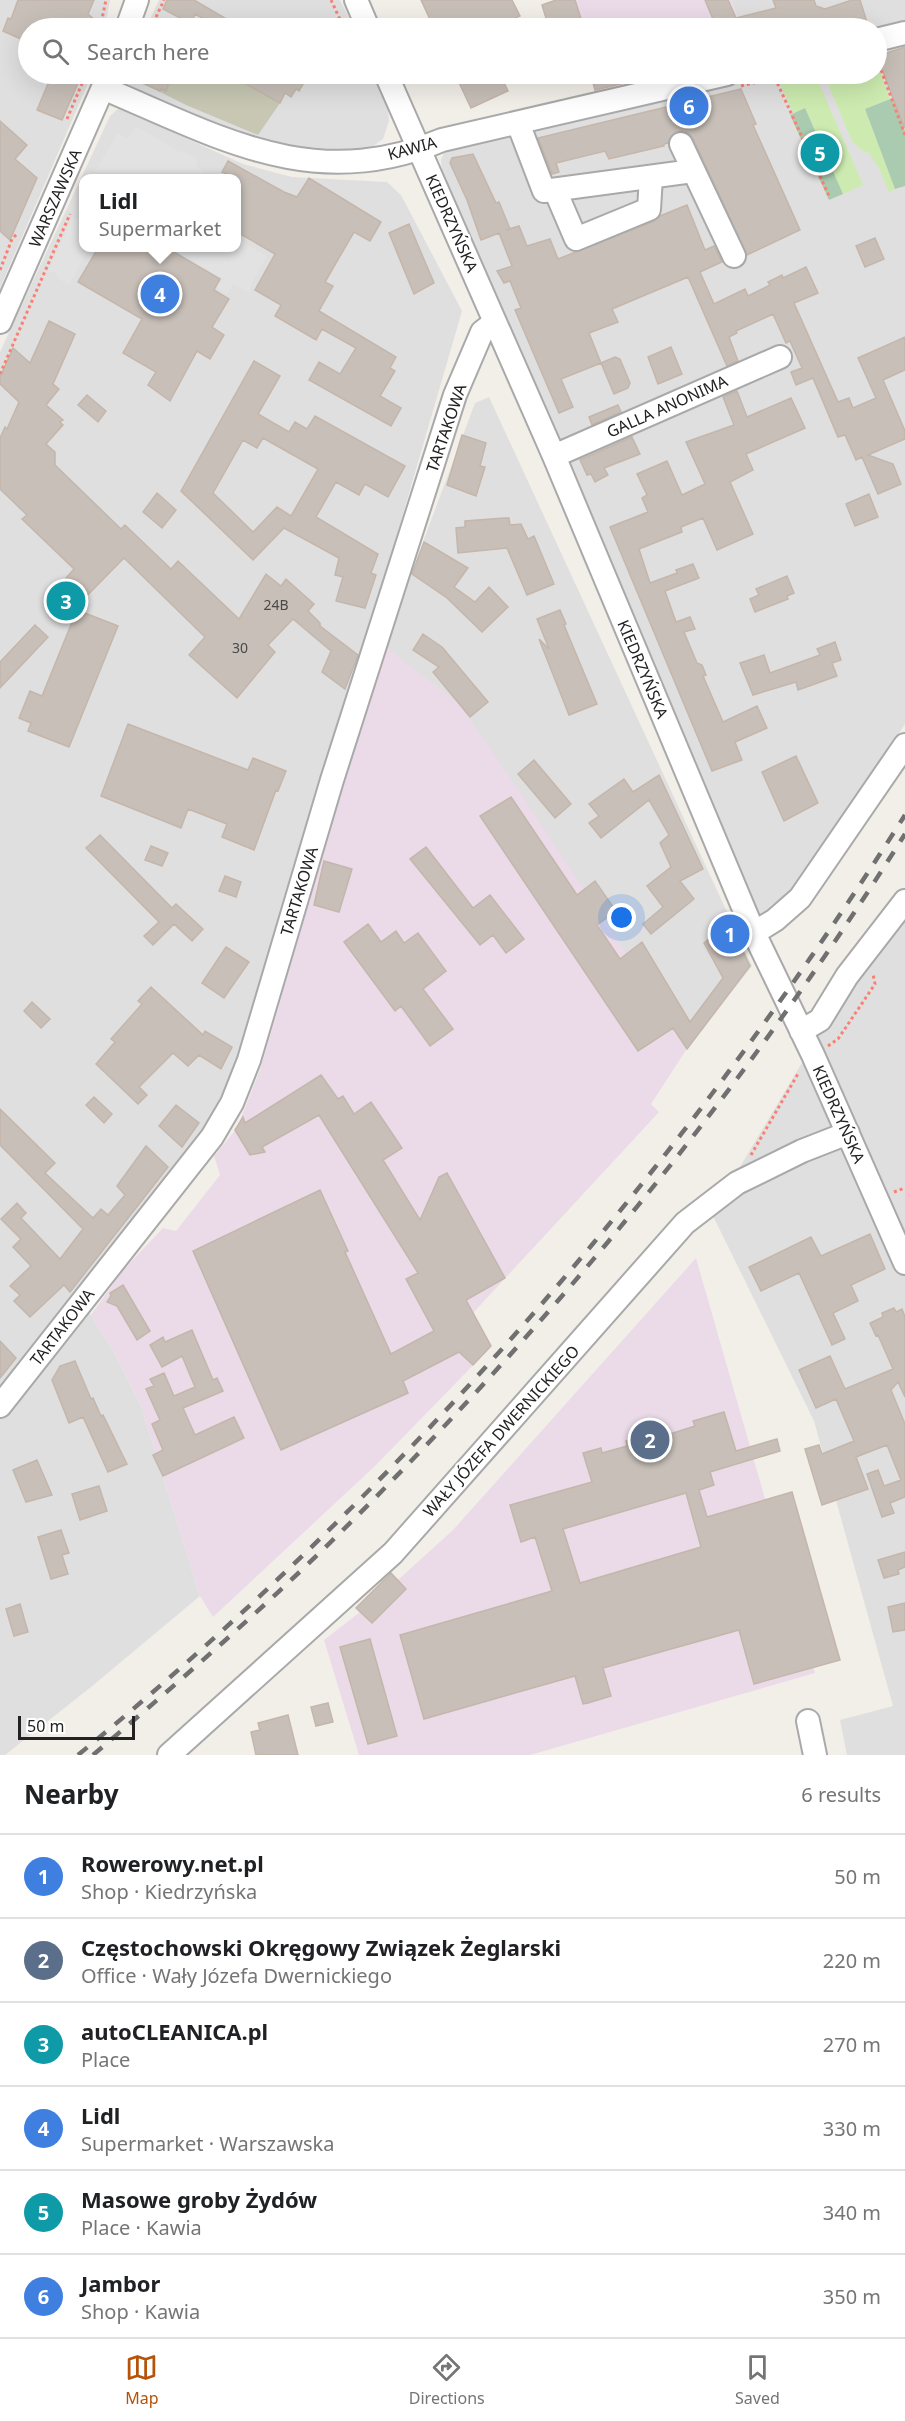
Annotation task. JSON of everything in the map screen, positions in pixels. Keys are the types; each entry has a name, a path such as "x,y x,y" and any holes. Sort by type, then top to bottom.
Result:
{"street":[{"path":"131,18 137,0"},
{"path":"356,0 364,18"},
{"path":"887,37 905,33"},
{"name":"WARSZAWSKA","path":"0,322 105,84"},
{"name":"KAWIA","path":"112,84 230,143 278,157 327,162 357,161 418,150 442,140 685,84"},
{"name":"KIEDRZYŃSKA","path":"390,84 554,456 754,933 813,1054 905,1263"},
{"path":"518,123 544,191 693,171"},
{"path":"681,144 734,256"},
{"path":"555,190 576,239 649,209 651,177"},
{"name":"TARTAKOWA","path":"0,1406 212,1137 232,1103 249,1060 329,791 455,395 482,332 495,322"},
{"name":"GALLA ANONIMA","path":"554,456 780,357"},
{"path":"754,933 775,920 800,898 905,744"},
{"path":"801,1031 820,1020 847,976 905,901"},
{"name":"WAŁY JÓZEFA DWERNICKIEGO","path":"169,1755 393,1553 685,1223 737,1183 802,1151 848,1133"},
{"path":"808,1721 815,1755"}],"path":[{"path":"102,18 106,0"},
{"path":"156,18 164,0"},
{"path":"331,0 339,18"},
{"path":"778,84 830,198"},
{"path":"886,84 905,135"},
{"path":"0,270 12,239 19,232"},
{"path":"0,374 58,244"},
{"path":"737,1183 768,1123 813,1054 838,1039 875,984 871,970 860,958"},
{"path":"894,1192 904,1189"}],"shaded area":[{"path":"0,0 110,0 107,18 18,18 18,84 88,84 0,288"},
{"path":"159,0 340,0 349,18 151,18"},
{"path":"564,0 731,0 738,18 570,18"},
{"path":"731,0 905,0 905,26 887,27 887,18 738,18"},
{"path":"905,41 905,724 802,879 776,908 761,917 753,913 442,171 441,160 444,153 462,143 719,84 887,84 887,46"},
{"path":"129,84 380,84 387,100 389,121 383,139 369,149 332,154 246,138"},
{"path":"144,84 245,84 280,103 258,135 186,105"},
{"path":"592,84 633,84 595,93"},
{"path":"119,108 243,164 292,177 387,182 401,195 462,311 278,944 227,1100 0,1391 0,352 79,183 79,252 241,252 241,174 83,174 110,116"},
{"path":"136,126 181,153 182,151 197,158 196,166 203,171 201,174 93,174 118,133 128,139"},
{"path":"72,218 79,220 79,252 87,252 69,285 58,279 57,274 48,271"},
{"path":"241,241 267,256 252,282 249,293 233,284 227,294 217,288 223,279 178,252 241,252"},
{"path":"489,397 752,966 688,1047 384,646 475,403"},
{"path":"384,646 459,704 688,1047 651,1104 659,1112 473,1313 490,1348 374,1467 213,1617 200,1596 141,1406 114,1352 91,1315 124,1269 163,1228 176,1231 220,1175 214,1156 237,1128 260,1070"},
{"path":"905,910 905,1755 847,1755 840,1720 893,1706 814,1421 712,1214 847,987"},
{"path":"696,1258 815,1673 530,1755 359,1755 324,1640 378,1598 453,1530"},
{"path":"85,1309 114,1352 141,1406 200,1596 91,1687 5,1755 0,1755 0,1415"}],"green space":[{"path":"780,84 819,84 863,185 843,194 805,108 793,113"},
{"path":"828,84 885,84 890,99 865,109 895,189 889,192 879,168 869,153 863,151 852,141"},
{"path":"893,98 905,131 905,186 895,189 865,109"},
{"path":"805,108 843,194 829,200 790,115"}],"building":[{"path":"18,0 94,0 88,14 93,18 18,18 18,38 3,31 8,18 11,19"},
{"path":"167,0 194,0 225,18 202,18 195,14 193,18 180,18 163,9"},
{"path":"421,0 512,0 520,16 516,18 429,18"},
{"path":"556,0 575,0 581,18 546,18 542,5"},
{"path":"705,0 728,0 736,18 712,18"},
{"path":"773,0 814,0 816,6 825,9 852,0 860,0 866,18 736,18 776,8"},
{"path":"905,47 905,127 887,82 887,53"},
{"path":"48,84 78,84 62,120 37,110"},
{"path":"144,84 168,84 166,91 161,89 160,91"},
{"path":"246,84 303,84 291,97 285,93 280,103"},
{"path":"460,84 505,84 508,91 471,108"},
{"path":"594,84 620,84 595,90"},
{"path":"741,89 756,124 753,125 800,230 747,255 693,138 688,133 675,132 664,146 609,159 605,151 556,163 559,172 552,174 538,138"},
{"path":"0,121 27,145 15,159 37,178 10,240 0,231"},
{"path":"473,154 496,203 499,202 510,229 519,226 527,246 550,239 558,259 654,221 660,216 687,205 705,250 714,246 722,262 700,272 714,304 745,289 748,296 770,285 768,282 782,275 783,278 806,267 818,293 794,303 838,402 849,398 853,408 876,398 858,358 905,337 905,370 883,380 905,431 905,439 868,455 893,464 901,484 878,494 862,457 856,460 845,435 838,437 813,378 796,385 791,372 802,368 790,341 786,343 773,314 736,331 737,333 729,337 738,361 727,366 688,277 612,309 618,322 589,333 601,363 561,379 573,407 559,413 515,310 521,308 510,281 504,283 497,271 512,266 499,233 481,240 467,200 450,163 452,158"},
{"path":"228,161 297,197 309,178 381,222 370,241 354,232 325,282 333,286 319,311 396,357 390,368 395,371 380,396 401,408 391,426 309,380 319,362 340,374 356,348 322,329 316,340 275,316 281,305 255,290 275,254 241,234 241,174 222,172"},
{"path":"409,224 434,283 414,294 389,233"},
{"path":"875,238 884,259 865,267 856,246"},
{"path":"96,252 174,252 220,279 214,290 229,299 212,327 224,335 210,359 197,351 170,401 148,385 156,372 123,353 142,319 78,282"},
{"path":"49,321 75,334 53,384 59,389 46,405 63,420 60,422 63,425 46,444 55,452 55,465 121,529 125,525 171,569 178,561 239,619 266,574 281,586 286,579 314,604 308,611 320,623 320,626 358,655 345,689 322,672 331,651 293,619 268,645 275,652 237,698 189,655 205,637 124,558 69,614 51,595 74,569 22,519 27,515 0,489 0,438 5,427 7,429 19,402 0,384 0,377 13,348 30,363"},
{"path":"671,347 682,374 658,384 648,357"},
{"path":"615,357 620,359 630,383 628,388 614,394 601,363"},
{"path":"254,361 280,376 258,414 289,432 295,422 307,429 315,416 405,466 388,497 365,484 359,495 336,482 316,517 378,554 371,573 376,575 365,608 336,601 343,577 335,575 339,558 284,528 253,560 181,491","holes":["263,438 318,469 291,516 277,507 253,532 213,493 243,440 257,448"]},
{"path":"737,391 747,417 791,398 805,428 746,454 753,470 730,482 753,534 717,550 703,518 681,527 682,532 639,549 650,583 693,564 699,578 665,591 676,622 690,617 695,629 684,632 697,663 702,665 706,675 703,676 723,722 757,706 767,728 735,742 742,760 712,771 610,527 648,512 642,498 647,495 637,474 667,461 682,495 705,484 686,442 734,425 723,397"},
{"path":"87,395 106,411 98,422 78,405"},
{"path":"618,405 621,412 592,425 589,417"},
{"path":"462,435 486,443 480,466 485,467 476,496 447,485"},
{"path":"632,437 640,454 604,468 608,475 595,482 591,474 587,475 580,460"},
{"path":"157,493 176,510 162,528 143,512"},
{"path":"869,494 878,517 855,526 846,504"},
{"path":"509,518 510,525 521,524 528,539 534,536 554,584 527,595 507,548 458,553 456,528 465,527 465,521"},
{"path":"424,542 468,568 454,587 475,602 489,587 508,607 482,632 447,598 412,574"},
{"path":"787,576 794,593 787,596 788,599 755,612 750,599 759,595 756,589"},
{"path":"77,610 118,626 69,747 28,731 31,723 19,718 30,691 42,696"},
{"path":"560,610 597,704 569,715 539,639 549,649 537,619"},
{"path":"35,625 48,637 0,688 0,662"},
{"path":"423,634 442,647 488,702 470,717 433,672 439,667 413,650"},
{"path":"835,642 841,660 832,663 837,676 798,690 796,682 753,695 740,663 764,655 770,673 820,655 817,649"},
{"path":"128,724 248,770 253,758 286,771 278,791 276,790 254,850 222,837 227,824 188,809 181,828 101,796"},
{"path":"796,756 818,803 784,821 762,772"},
{"path":"534,760 571,804 555,818 518,774"},
{"path":"659,775 703,869 680,881 694,899 651,934 643,924 663,907 647,886 671,867 660,843 669,835 649,800 601,838 589,823 599,816 589,804 624,779 633,792"},
{"path":"511,797 577,895 595,881 616,911 597,925 620,959 642,942 690,1022 723,978 704,943 729,923 750,966 687,1049 673,1028 638,1051 480,816"},
{"path":"100,835 172,908 176,904 203,929 192,941 174,924 153,945 144,936 159,922 86,848"},
{"path":"151,846 168,853 162,866 145,860"},
{"path":"426,847 473,908 490,895 524,939 506,953 493,935 480,945 410,859"},
{"path":"324,861 352,869 339,912 314,905"},
{"path":"225,876 241,882 236,897 219,891"},
{"path":"368,924 381,942 396,931 404,943 418,933 446,971 423,989 453,1029 430,1046 401,1006 395,1011 344,942"},
{"path":"226,947 249,962 224,998 202,983"},
{"path":"151,987 203,1035 205,1031 232,1047 221,1069 199,1055 188,1066 173,1053 139,1087 147,1095 138,1104 96,1064 115,1042 111,1039 142,1004 138,1001"},
{"path":"32,1002 50,1019 41,1028 24,1011"},
{"path":"321,1075 338,1099 343,1096 354,1114 371,1102 402,1148 383,1160 420,1220 439,1177 447,1173 505,1278 466,1300 491,1346 473,1365 459,1352 403,1381 408,1393 281,1450 193,1251 320,1190 391,1354 434,1331 406,1279 418,1273 319,1115 262,1147 265,1152 250,1155 235,1130 243,1117 245,1123"},
{"path":"94,1097 112,1114 104,1123 86,1105"},
{"path":"176,1105 199,1123 182,1147 159,1126"},
{"path":"0,1109 55,1163 45,1173 93,1218 101,1209 108,1215 125,1195 117,1186 146,1146 168,1167 70,1292 64,1285 30,1317 14,1301 20,1295 10,1286 31,1266 13,1247 21,1239 1,1219 17,1203 26,1213 21,1218 60,1259 83,1229 0,1145"},
{"path":"870,1234 885,1269 851,1285 858,1301 833,1313 845,1339 832,1345 799,1273 761,1291 749,1267 811,1237 821,1256"},
{"path":"123,1285 150,1331 137,1340 117,1306 107,1302 111,1296 110,1293"},
{"path":"894,1308 896,1312 902,1309 905,1317 905,1397 898,1382 891,1390 905,1424 905,1497 890,1503 894,1513 882,1517 867,1474 878,1470 884,1486 901,1480 887,1445 856,1457 868,1489 822,1505 805,1449 819,1445 822,1454 854,1441 836,1399 816,1408 799,1370 830,1356 845,1389 893,1369 870,1323 883,1317 882,1313"},
{"path":"192,1330 213,1380 217,1378 223,1391 183,1408 195,1435 234,1417 244,1438 163,1476 153,1455 163,1450 152,1424 160,1420 146,1389 154,1386 150,1379 164,1373 174,1396 195,1387 182,1356 162,1367 150,1345 163,1337 165,1342"},
{"path":"0,1341 16,1358 0,1378"},
{"path":"75,1361 91,1399 93,1398 101,1416 103,1415 127,1464 108,1472 83,1417 69,1423 52,1380 60,1366"},
{"path":"724,1412 736,1451 777,1439 780,1451 710,1472 714,1485 699,1490 707,1517 792,1492 840,1660 754,1684 739,1630 603,1668 611,1696 588,1703 583,1704 575,1676 424,1719 400,1635 552,1591 535,1537 521,1542 510,1505 592,1482 583,1453 601,1448 602,1453 627,1446 626,1441 668,1428 670,1434 695,1426 693,1421","holes":["686,1493 701,1547 580,1583 563,1529"]},
{"path":"37,1460 52,1495 26,1502 13,1470"},
{"path":"99,1486 107,1511 80,1520 72,1494"},
{"path":"61,1530 69,1553 62,1555 68,1574 51,1579 38,1537"},
{"path":"905,1552 905,1567 898,1570 899,1574 884,1578 878,1560"},
{"path":"391,1573 406,1589 372,1623 356,1608"},
{"path":"905,1603 905,1630 893,1632 888,1607"},
{"path":"20,1604 28,1632 14,1636 6,1609"},
{"path":"370,1639 397,1736 368,1744 340,1647"},
{"path":"328,1703 333,1722 316,1726 311,1707"},
{"path":"288,1715 298,1755 256,1755 251,1732 260,1730 258,1723"}],"railway":[{"path":"78,1755 198,1653 313,1546 423,1434 529,1318 631,1198 727,1074 818,946 905,815"},
{"path":"93,1755 224,1641 320,1552 504,1362 648,1194 716,1107 782,1018 845,927 905,834"}],"place":[{"name":"Jambor","path":"689,106"},
{"name":"Masowe groby Żydów","path":"820,153"},
{"name":"Lidl","path":"160,294"},
{"name":"autoCLEANICA.pl","path":"66,601"},
{"name":"Rowerowy.net.pl","path":"730,934"},
{"name":"Częstochowski Okręgowy Związek Żeglarski","path":"650,1440"}]}
